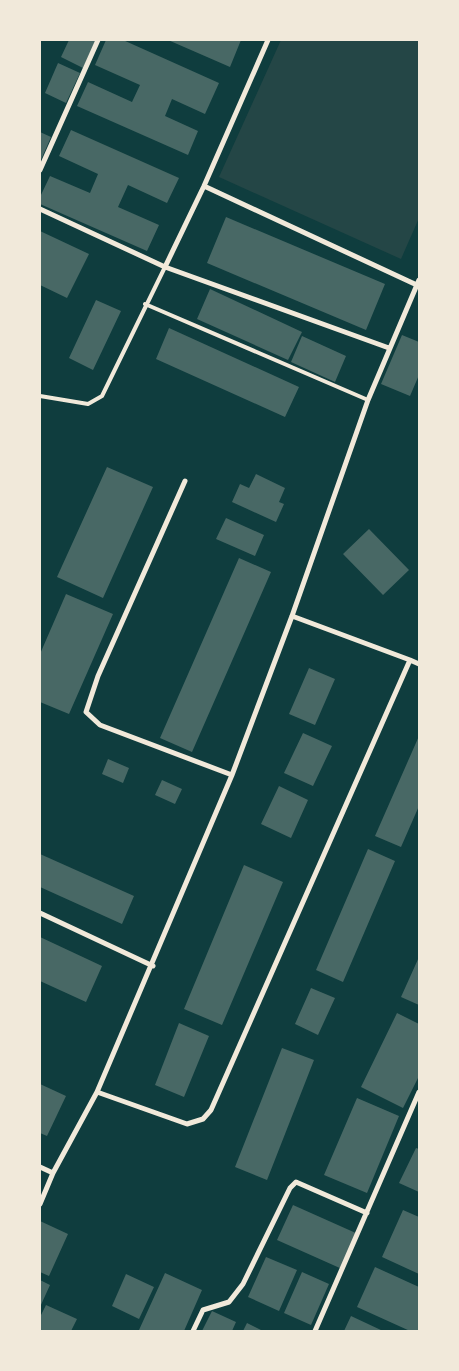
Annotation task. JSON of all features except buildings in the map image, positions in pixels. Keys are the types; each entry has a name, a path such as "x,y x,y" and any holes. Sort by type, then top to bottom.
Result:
{"street":[{"path":"40,170 98,40"},
{"path":"165,267 204,186 268,40"},
{"path":"40,1204 53,1173 97,1092 153,966 232,775 292,616 368,400 418,284 204,186"},
{"path":"40,209 165,267 389,348"},
{"path":"185,481 98,676 86,712 100,726 232,775"},
{"path":"292,616 419,664"},
{"path":"97,1092 187,1124 203,1119 211,1110 410,660"},
{"path":"40,913 153,966"},
{"path":"315,1331 419,1092"},
{"path":"40,1167 53,1173"},
{"path":"193,1331 203,1310 230,1302 244,1284 290,1188 296,1182 367,1214"}],"lane":[{"path":"40,396 88,404 102,396 145,304 165,267"},
{"path":"145,304 368,400"}],"shaded area":[{"path":"281,40 419,40 419,218 401,259 219,177"}]}
